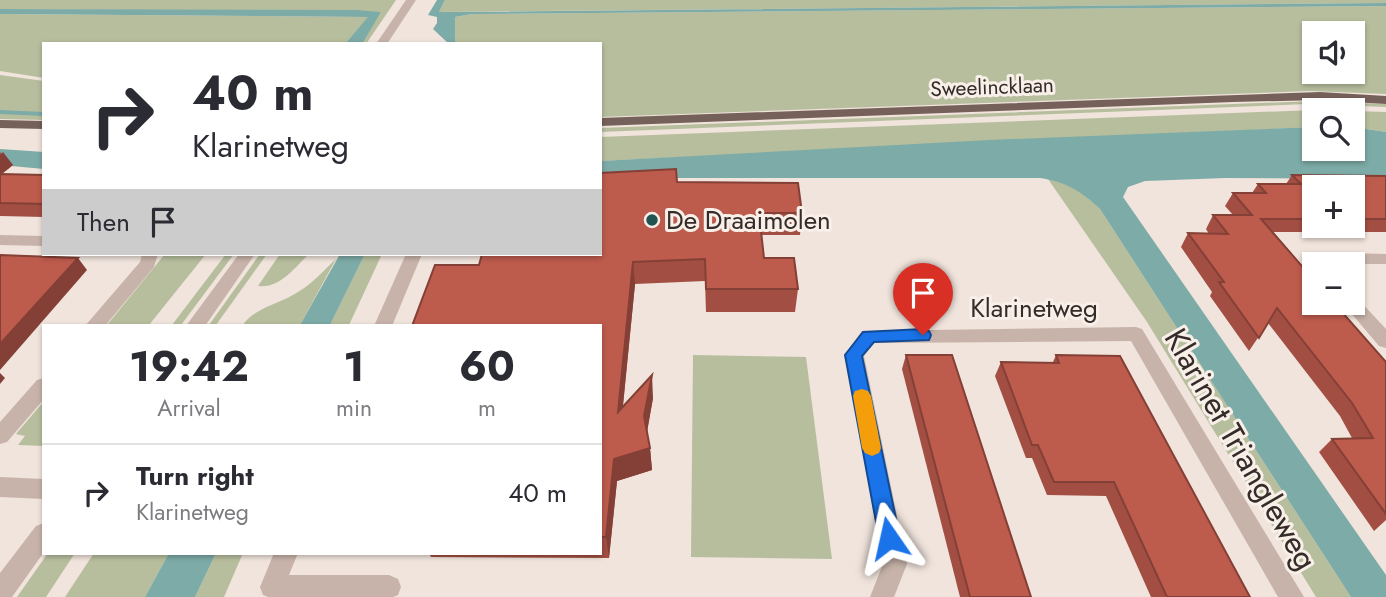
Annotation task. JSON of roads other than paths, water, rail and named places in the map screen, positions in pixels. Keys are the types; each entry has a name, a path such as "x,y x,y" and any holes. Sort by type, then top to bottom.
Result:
{"main road":[{"name":"Sweelincklaan","path":"602,122 1233,98 1320,96 1386,100"},
{"path":"0,124 42,125"}],"street":[{"path":"383,42 411,0"},
{"path":"0,240 42,241"},
{"path":"96,324 148,263 150,256"},
{"path":"196,324 246,256"},
{"path":"384,324 413,256"},
{"path":"1365,258 1386,259"},
{"path":"1363,315 1386,341"},
{"name":"Klarinetweg","path":"882,597 895,564 853,355 869,336 1136,334"},
{"name":"Klarinet Triangleweg","path":"1136,334 1292,597"},
{"path":"0,436 42,387"},
{"path":"0,487 42,489"},
{"path":"0,593 42,536"},
{"path":"285,555 272,587 389,587"}],"water":[{"path":"437,0 445,0 439,12 1386,3 1386,6 472,14 455,17 455,42 447,42 433,29 437,17 428,15"},
{"path":"0,9 381,12 363,42 347,42 368,17 0,14"},
{"path":"1302,127 1302,161 1365,161 1365,129 1386,132 1386,179 1365,179 1365,175 1302,175 1302,178 1145,181 1128,187 1123,197 1386,575 1386,597 1351,597 1100,209 1073,188 1040,178 602,178 602,161 989,140"},
{"path":"0,149 42,152 42,169 0,165"},
{"path":"339,256 364,256 330,324 301,324"},
{"path":"168,555 215,555 195,597 145,597"}],"waterway":[{"path":"0,112 42,114"}],"place":[{"name":"De Draaimolen","path":"652,220"}]}
